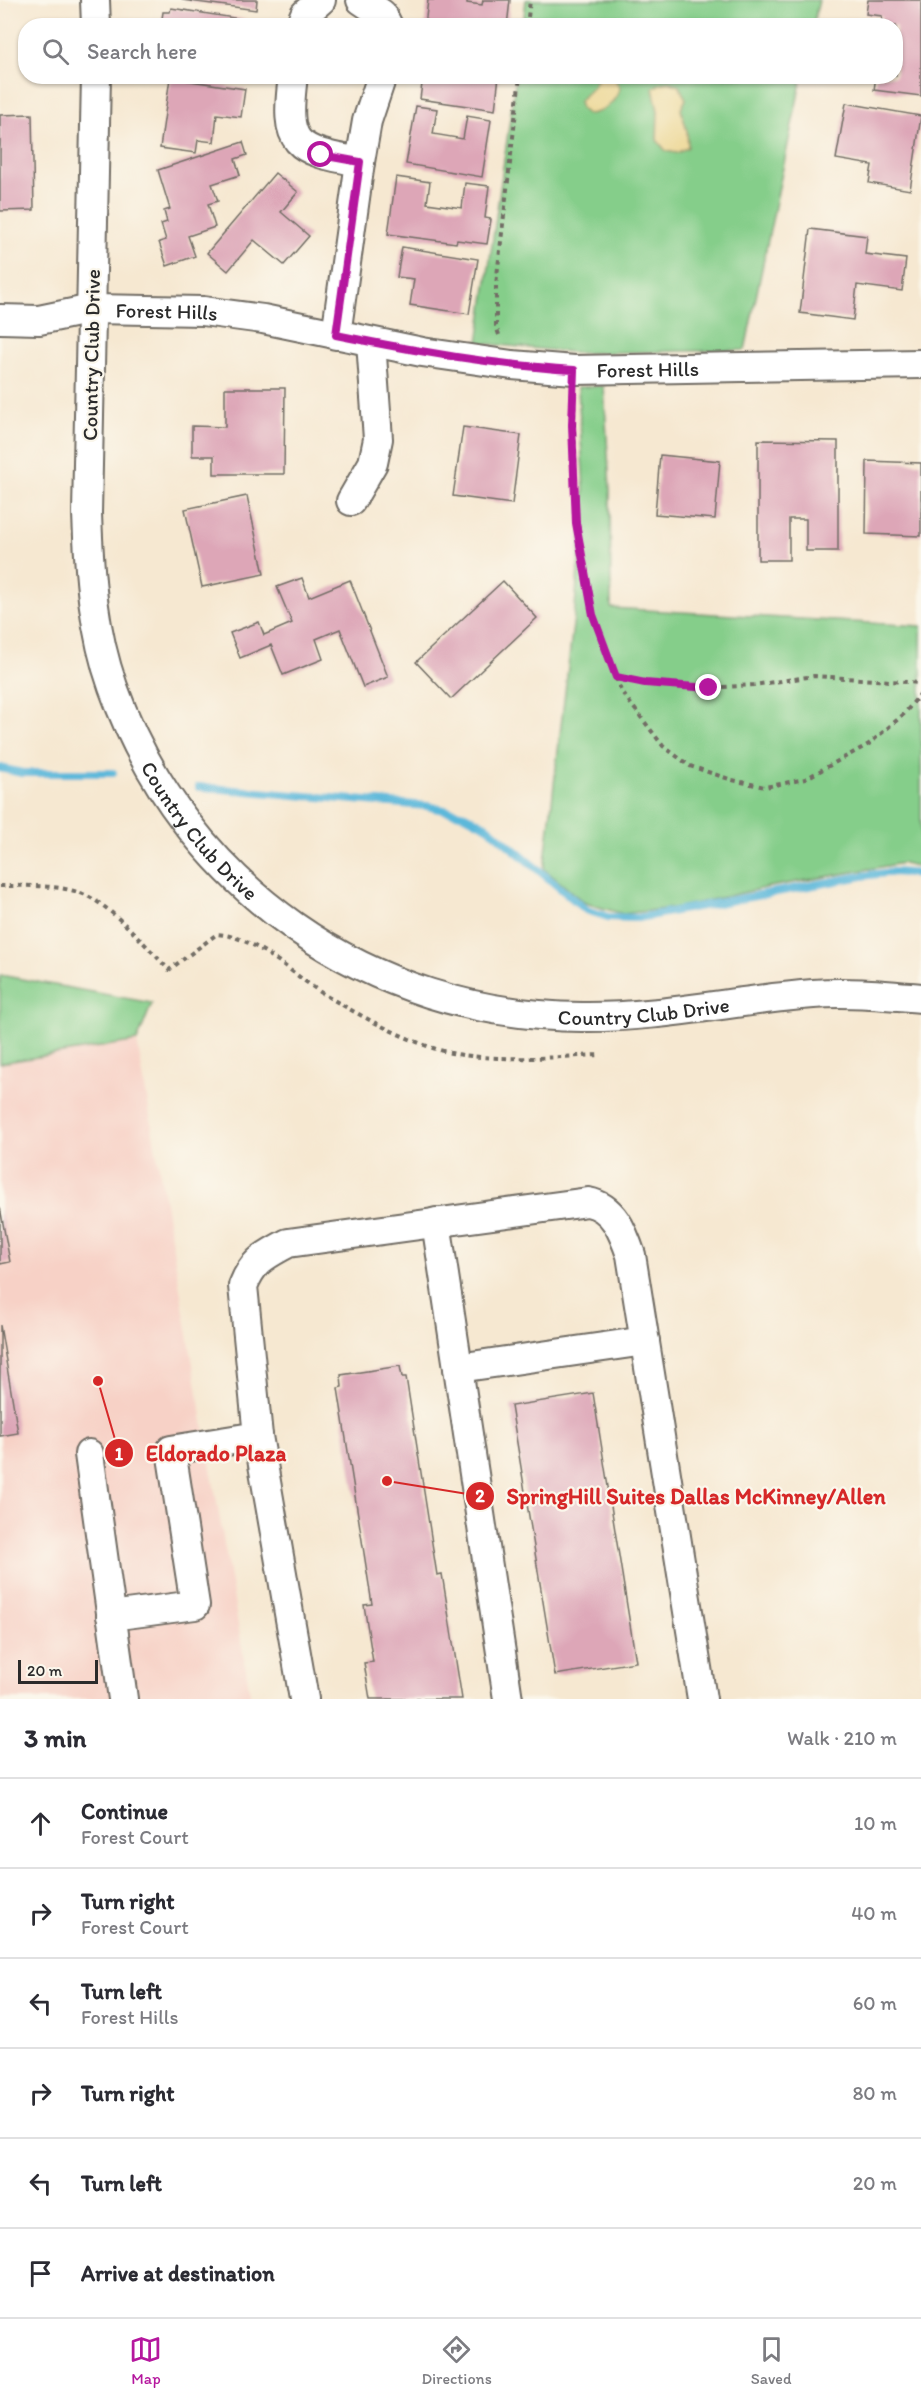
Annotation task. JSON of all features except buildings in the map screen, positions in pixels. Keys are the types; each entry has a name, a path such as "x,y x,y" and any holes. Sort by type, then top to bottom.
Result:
{"street":[{"path":"95,0 96,18"},
{"path":"304,18 321,0"},
{"path":"361,0 382,14 384,18"},
{"name":"Country Club Drive","path":"96,84 89,562 96,622 112,685 141,751 176,808 223,867 265,906 326,948 382,977 449,998 511,1011 603,1017 815,994 878,994 921,998"},
{"path":"291,84 288,114 295,138 311,152 360,162"},
{"path":"336,335 367,121 379,84"},
{"name":"Forest Hills","path":"0,319 39,320 92,309 225,314 371,342 512,365 574,370 921,364"},
{"path":"351,501 376,452 378,439 371,342"},
{"path":"303,1699 258,1436 243,1286 250,1268 263,1256 288,1243 574,1203 597,1204 613,1218 624,1234 631,1255 702,1699"},
{"path":"436,1222 508,1699"},
{"path":"458,1368 645,1341"},
{"path":"111,1616 195,1605 171,1450 258,1436"},
{"path":"89,1454 123,1699"}],"path":[{"path":"528,18 530,0"},
{"path":"512,365 506,357 496,326 496,285 519,84"},
{"path":"574,370 572,425 576,523 593,615 616,677 634,710 663,746 690,766 732,780 765,787 805,779 869,744 904,714 921,693"},
{"path":"616,677 645,683 709,688 754,685 814,676 921,683"},
{"path":"0,886 54,888 84,894 105,909 169,970 217,934 230,935 255,948 329,998 435,1049 472,1055 548,1058 601,1055"}],"shaded area":[{"path":"137,1041 251,1699 0,1699 0,1063"}],"green space":[{"path":"526,0 819,0 815,18 524,18"},
{"path":"515,84 801,84 745,350 581,353 478,343"},
{"path":"604,386 610,490 611,608 921,626 921,867 903,863 769,887 679,907 623,914 585,903 544,869 575,608 584,490 578,387"},
{"path":"0,975 152,1003 137,1041 0,1063"}],"sand":[{"path":"595,84 618,84 620,88 608,106 598,112 587,114 581,109 579,101"},
{"path":"659,84 674,84 679,86 686,99 681,109 687,131 688,147 677,153 666,151 657,140 658,111 653,88"}],"waterway":[{"path":"0,768 22,773 113,773"},
{"path":"199,787 427,806 465,815 486,826 586,910 608,917 638,918 862,876 893,872 921,874"}],"place":[{"name":"Eldorado Plaza","path":"98,1381"},
{"name":"SpringHill Suites Dallas McKinney/Allen","path":"387,1481"}],"route":[{"path":"321,155 360,162 336,335 422,352 512,365 574,370 572,425 576,523 593,615 616,677 645,683 709,688"}]}
